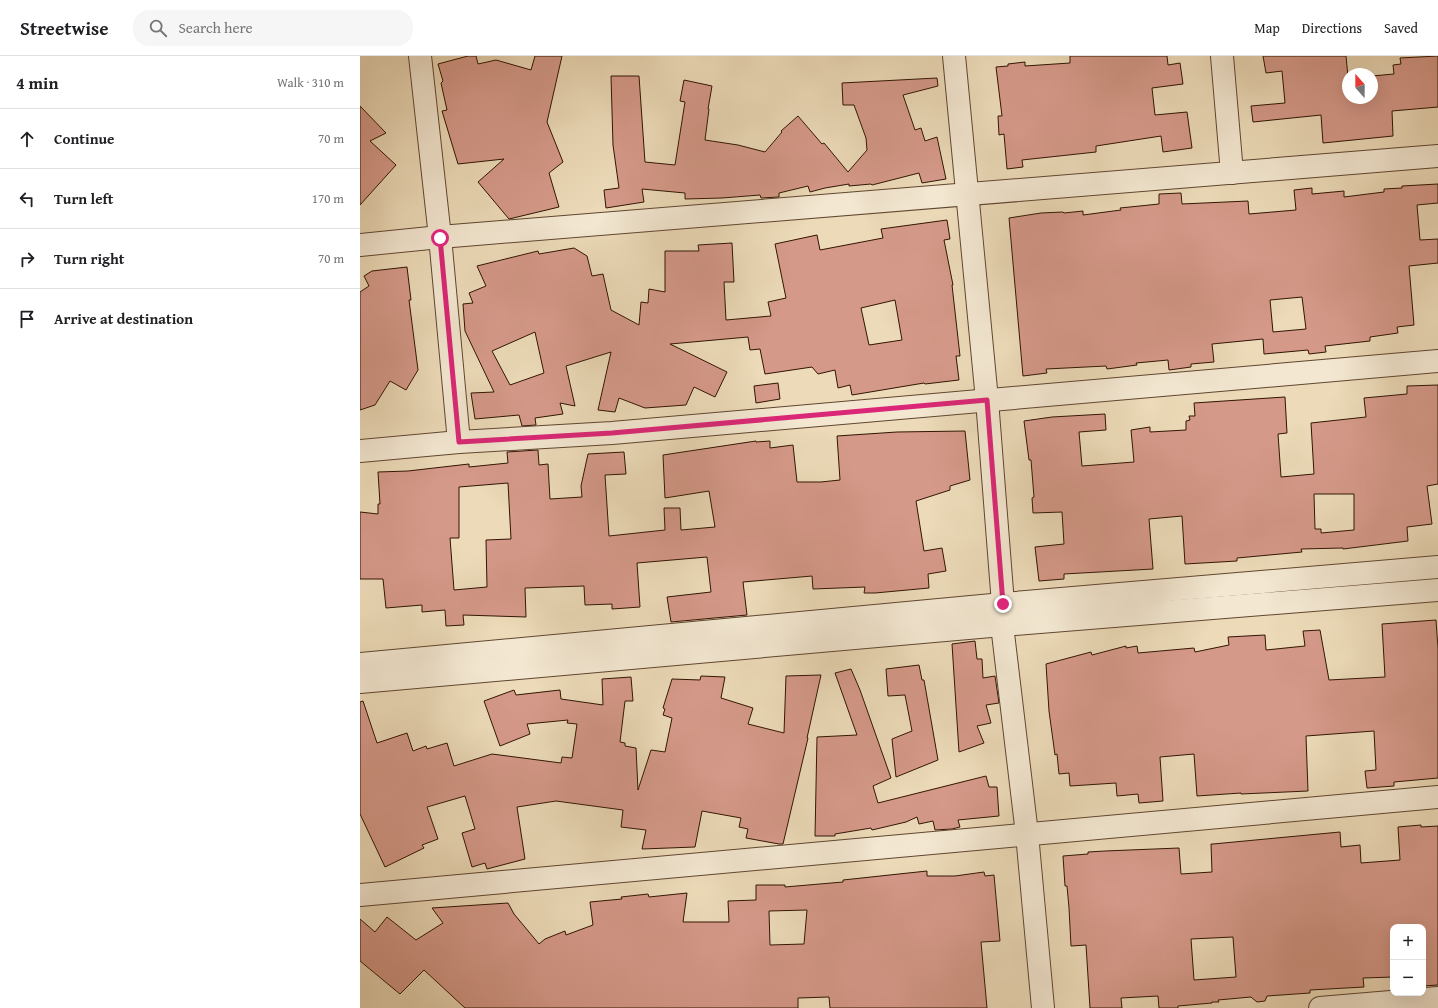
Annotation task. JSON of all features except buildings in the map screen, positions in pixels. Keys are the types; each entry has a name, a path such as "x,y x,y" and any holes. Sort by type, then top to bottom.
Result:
{"street":[{"path":"420,56 440,238 459,442"},
{"path":"954,56 987,400 1003,615 1027,834 1043,1008"},
{"path":"1222,56 1232,173"},
{"path":"360,245 1438,156"},
{"path":"360,451 459,442 620,432 1438,361"},
{"path":"360,682 1003,615 1438,567"},
{"path":"360,664 1003,615 1438,590"},
{"path":"360,895 1438,797"},
{"path":"1320,1008 1438,998"}],"route":[{"path":"440,238 459,442 612,433 987,400 1003,604"}]}
